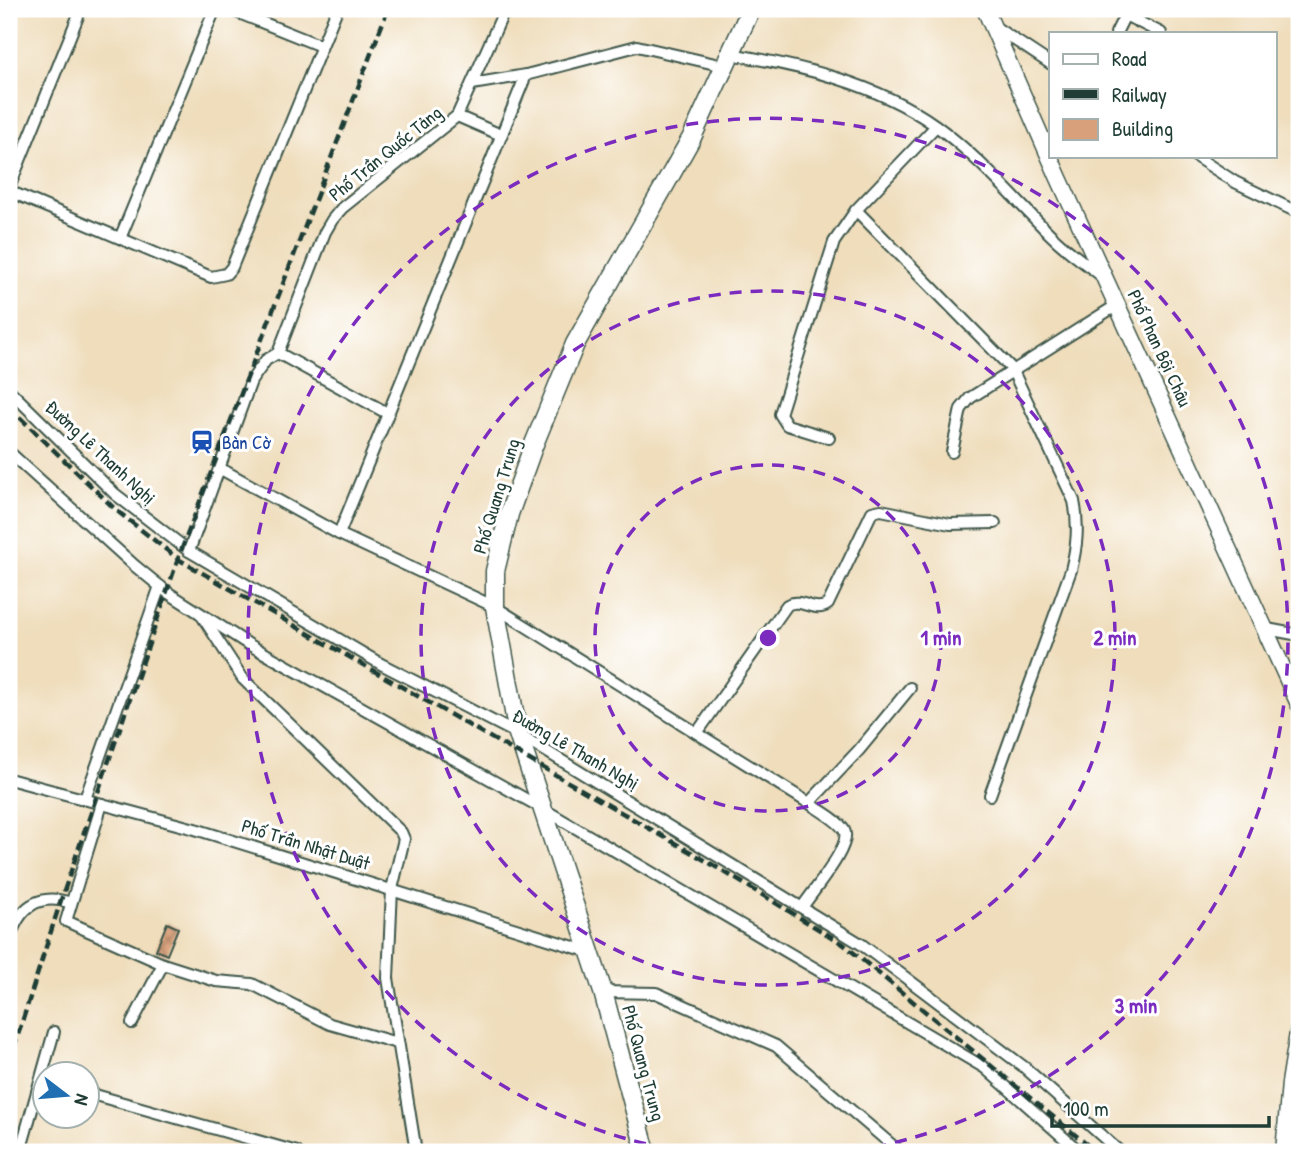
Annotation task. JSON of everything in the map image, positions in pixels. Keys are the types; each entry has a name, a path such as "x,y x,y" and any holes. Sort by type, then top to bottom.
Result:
{"main road":[{"name":"Phố Quang Trung","path":"646,1152 603,992 518,734 495,607 495,571 509,514 575,344 692,136 751,9"}],"street":[{"path":"81,9 9,189 211,277 226,274 232,267 337,9"},
{"path":"121,236 215,9"},
{"path":"229,9 321,46"},
{"name":"Phố Trần Quốc Tảng","path":"189,551 251,381 265,360 278,353 325,232 342,208 457,116 505,9"},
{"name":"Phố Phan Bội Châu","path":"985,9 1049,154"},
{"path":"1117,32 1127,12 1159,32"},
{"path":"991,24 1049,63"},
{"path":"472,84 526,75 637,46 727,60 859,86 893,100 936,126 1054,239 1104,277"},
{"path":"339,534 526,75"},
{"path":"457,116 501,135"},
{"path":"829,438 787,425 780,414 827,258 845,224 856,210 936,126"},
{"name":"Phố Phan Bội Châu","path":"1051,158 1299,704"},
{"path":"1198,158 1235,182 1299,213"},
{"path":"856,210 1012,369 1067,481 1078,522 1077,547 990,795"},
{"path":"952,452 961,409 970,398 1117,304"},
{"path":"278,353 387,413"},
{"name":"Đường Lê Thanh Nghị","path":"9,390 115,494 189,551 382,664 518,734 803,906 861,944 1024,1067 1120,1152"},
{"path":"9,452 98,535 160,586 201,614 248,644 540,807 985,1068 1080,1152"},
{"path":"221,469 339,534 495,607 809,803 842,828 846,837 843,849 803,906"},
{"path":"697,733 788,605 796,602 818,608 828,604 872,512 881,510 950,524 995,523"},
{"path":"85,799 160,586"},
{"path":"201,614 243,679 401,832 404,847 392,889 388,978 416,1152"},
{"path":"1267,629 1299,635"},
{"path":"809,803 859,750 910,688"},
{"name":"Phố Trần Nhật Duật","path":"9,779 392,889 590,952"},
{"path":"102,804 66,921 163,964 216,981 252,984 330,1024 397,1044"},
{"path":"9,940 18,920 38,901 49,898 71,903"},
{"path":"132,1023 163,964"},
{"path":"603,992 656,993 776,1045 900,1152"},
{"path":"1284,1152 1299,1027"},
{"path":"48,1060 54,1032"},
{"path":"102,1097 297,1152"},
{"path":"20,1152 32,1115"}],"building":[{"path":"167,923 178,928 167,955 156,950"}],"railway":[{"path":"9,1063 61,900 178,559 388,9"},
{"path":"9,407 116,510 178,559 708,862 843,944 1096,1152"}],"place":[{"name":"Bàn Cờ","path":"202,442"}]}
